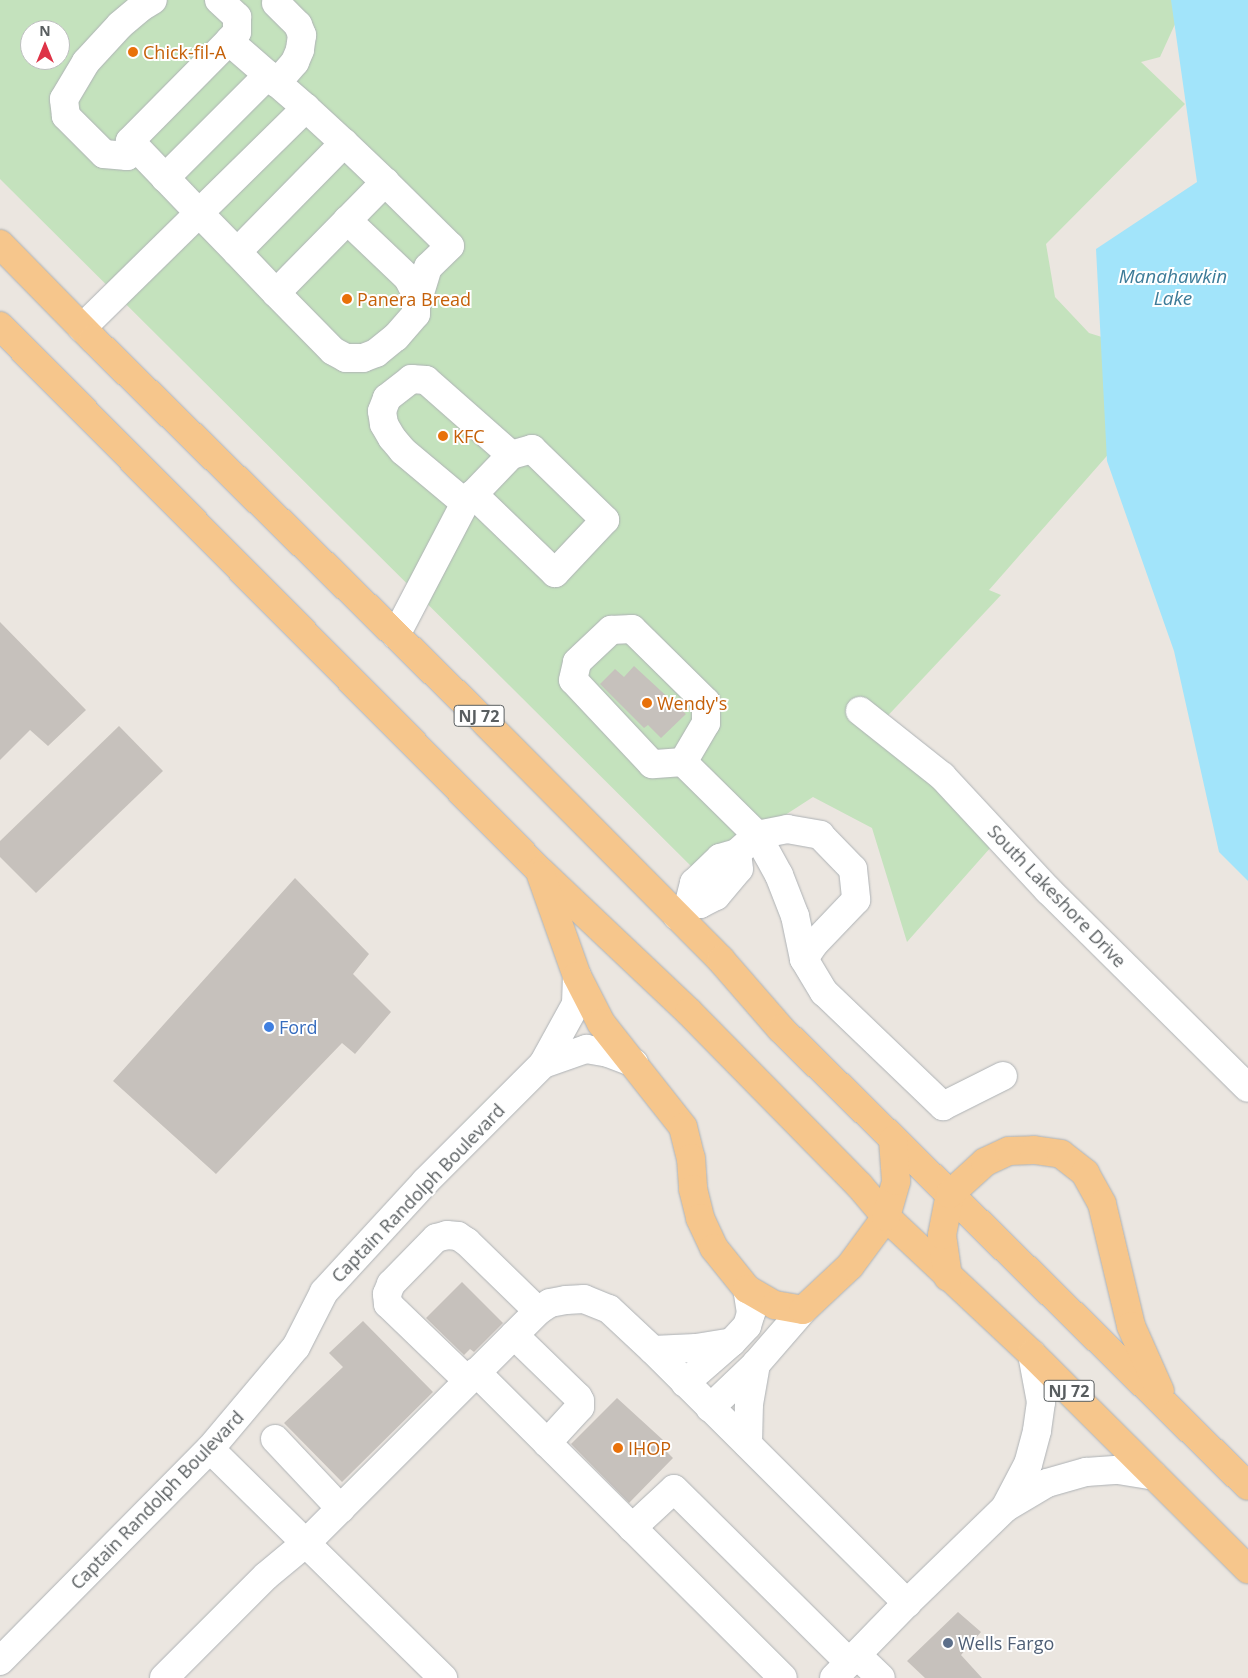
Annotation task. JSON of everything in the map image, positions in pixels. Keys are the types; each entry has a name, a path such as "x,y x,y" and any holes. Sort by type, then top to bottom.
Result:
{"highway":[{"name":"NJ 72","path":"0,244 82,328 396,636 683,909 721,960 781,1029 1248,1486"},
{"name":"NJ 72","path":"0,326 540,871 685,1008 859,1185 886,1217 1032,1354 1248,1569"},
{"path":"540,871 577,976 601,1023 683,1128 691,1158 692,1189 700,1218 714,1248 747,1290 775,1305 803,1310 850,1266 886,1217 896,1181 893,1140"},
{"path":"948,1277 942,1235 950,1194 985,1162 1009,1151 1034,1150 1061,1154 1085,1174 1102,1204 1131,1326 1166,1404"}],"street":[{"path":"136,148 127,156 104,154 66,116 64,98 86,62 120,25 153,0"},
{"path":"220,0 237,17 237,32 130,142 333,351 346,358 363,358 376,353 396,337 416,314 428,267 450,246 306,108 229,41"},
{"path":"165,178 272,79 295,62 300,50 302,35 298,25 276,3"},
{"path":"82,328 306,108"},
{"path":"237,252 344,144"},
{"path":"276,293 385,182"},
{"path":"347,220 408,278 418,303"},
{"path":"396,636 469,498 511,455 532,449 605,520 555,573 469,498 403,451 392,438 384,424 382,411 387,398 411,379 426,380 511,455"},
{"path":"683,762 706,723 706,702 632,629 610,630 577,662 573,680 652,764 683,762 757,835 779,874 796,916 804,959 824,992 943,1106 1003,1076"},
{"name":"South Lakeshore Drive","path":"860,711 942,776 1048,890 1248,1088"},
{"path":"683,909 700,904 716,896 739,869 737,853 757,835 786,829 820,835 853,869 856,900 814,944 804,959"},
{"name":"Captain Randolph Boulevard","path":"0,1661 210,1449 296,1347 324,1292 425,1182 543,1064 576,1004 577,976"},
{"name":"Captain Randolph Boulevard","path":"543,1064 586,1049 608,1053 634,1063"},
{"path":"538,1312 467,1242 458,1236 447,1235 436,1238 391,1284 387,1294 388,1304 547,1443 783,1678"},
{"path":"685,1383 732,1342 747,1326 751,1313 747,1290"},
{"path":"164,1678 266,1576 307,1542 341,1509 538,1312 550,1303 566,1300 584,1299 609,1309 653,1350 907,1603"},
{"path":"710,1408 756,1364 803,1310"},
{"path":"514,1335 580,1401 580,1408 547,1443"},
{"path":"653,1350 696,1348 732,1342"},
{"path":"1005,1508 1028,1464 1037,1431 1041,1402 1032,1354"},
{"path":"748,1444 749,1404 756,1364"},
{"path":"275,1439 341,1509"},
{"path":"210,1449 444,1678"},
{"path":"847,1665 907,1603 1005,1508 1047,1483 1086,1472 1118,1470 1154,1476"},
{"path":"632,1528 674,1489 847,1665 881,1678"}],"green space":[{"path":"0,0 1186,0 1160,57 1141,62 1185,104 1046,244 1055,297 1089,333 1105,338 1120,441 989,590 1001,595 881,723 999,838 907,942 872,828 813,797 697,872 0,179"}],"water":[{"name":"Manahawkin Lake","path":"1171,0 1248,0 1248,881 1219,852 1174,651 1107,461 1096,249 1197,182"}],"building":[{"path":"0,622 86,710 48,746 30,730 0,760"},
{"name":"Wendy's","path":"634,666 686,714 661,738 648,725 644,728 600,684 615,669 624,677"},
{"path":"119,726 163,771 36,893 0,857 0,841"},
{"name":"Ford","path":"295,878 369,954 353,974 391,1012 355,1054 342,1043 216,1174 113,1081"},
{"path":"462,1282 503,1323 474,1352 470,1349 464,1355 426,1318"},
{"path":"363,1321 433,1392 342,1482 284,1423 343,1367 329,1353"},
{"path":"617,1398 663,1440 659,1444 673,1458 629,1503 571,1444"},
{"name":"Wells Fargo","path":"958,1612 981,1632 961,1655 982,1678 925,1678 907,1661"}],"place":[{"name":"Chick-fil-A","path":"133,52"},
{"name":"Panera Bread","path":"347,299"},
{"name":"KFC","path":"443,436"},
{"name":"Wendy's","path":"647,703"},
{"name":"Ford","path":"269,1027"},
{"name":"IHOP","path":"618,1448"},
{"name":"Wells Fargo","path":"948,1643"}]}
